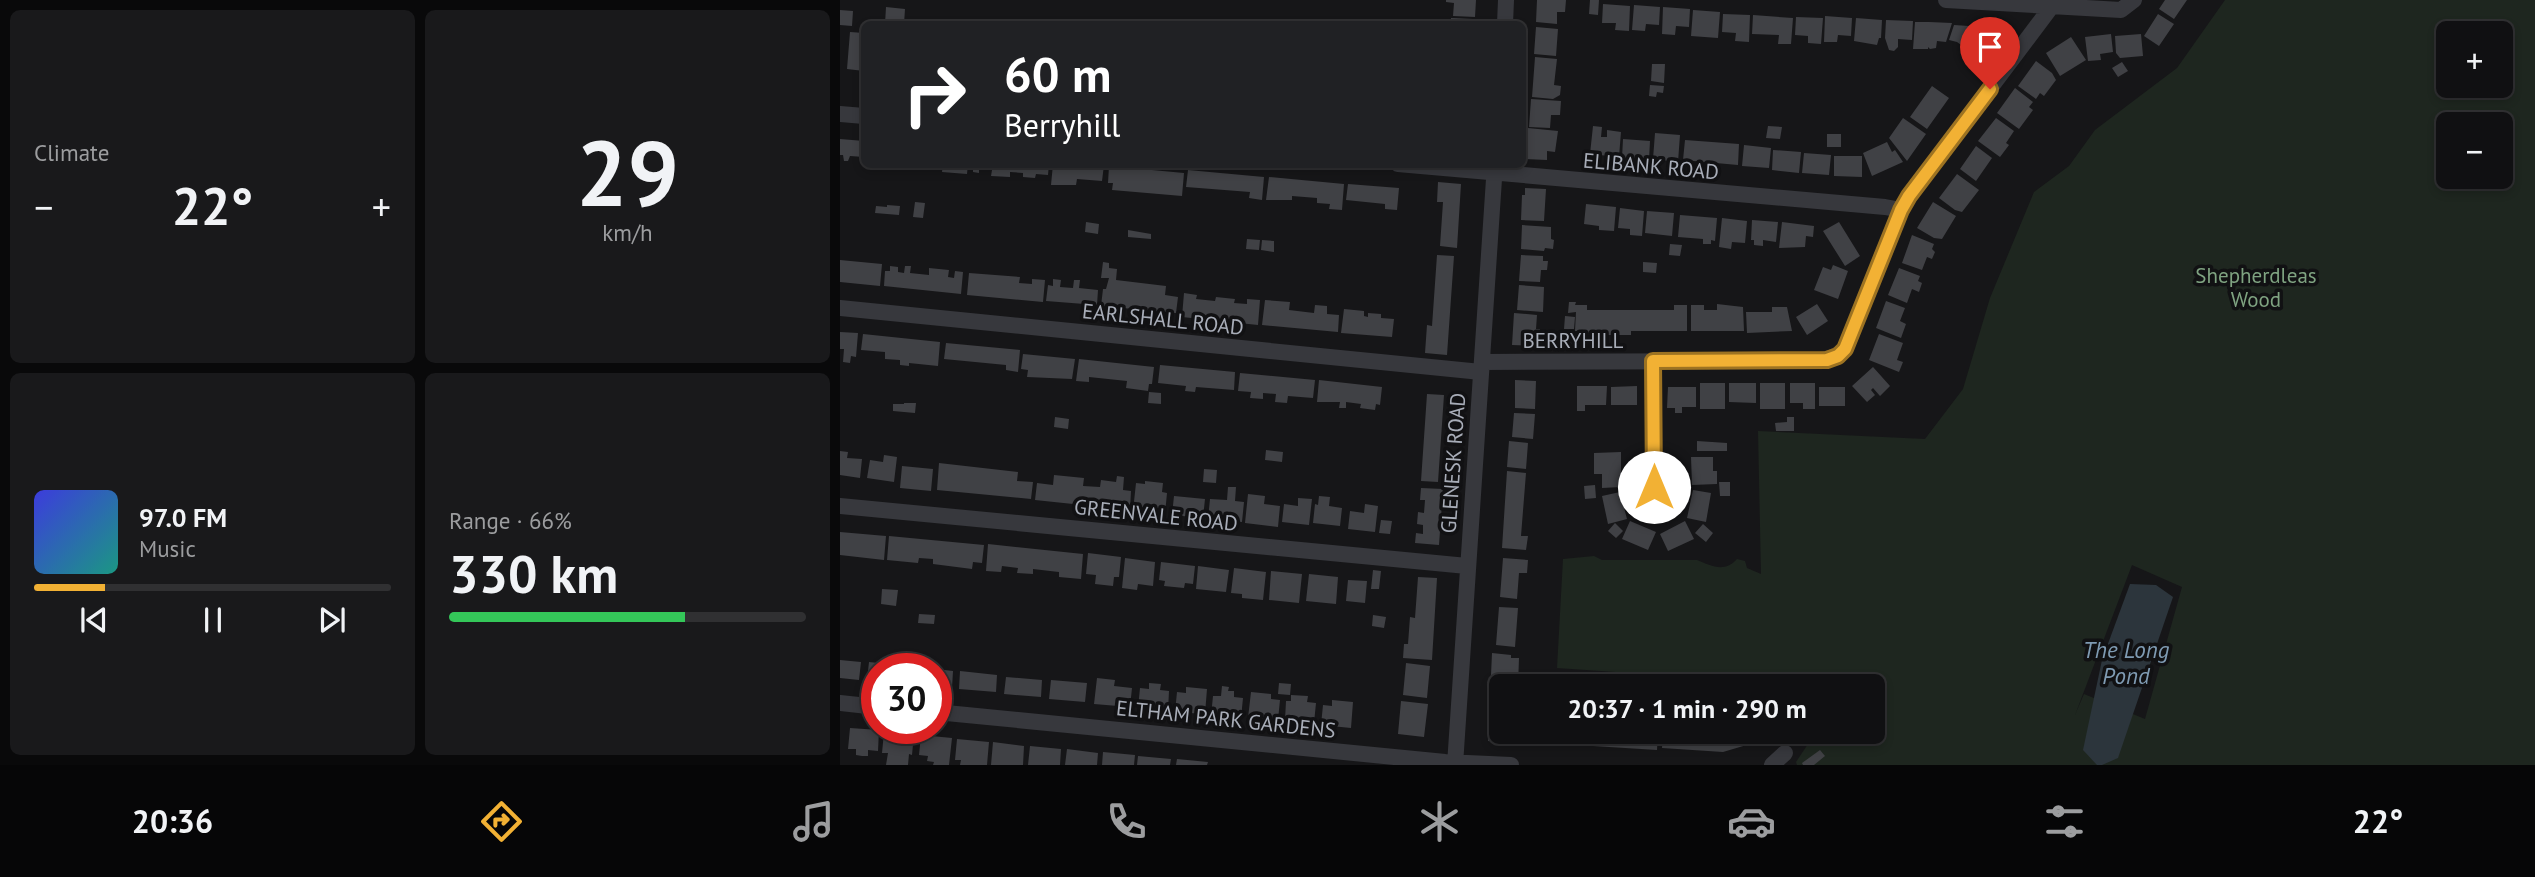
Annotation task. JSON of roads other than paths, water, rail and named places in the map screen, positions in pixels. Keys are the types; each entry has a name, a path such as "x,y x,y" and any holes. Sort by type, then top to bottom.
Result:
{"street":[{"path":"1504,21 1506,0"},
{"path":"1946,0 2121,10 2134,0"},
{"name":"BERRYHILL","path":"1481,367 1653,361 1827,360 1838,356 1845,349 1909,196 2052,6"},
{"path":"840,114 861,116"},
{"name":"ELIBANK ROAD","path":"1476,168 1901,210"},
{"name":"GLENESK ROAD","path":"1455,764 1495,169"},
{"name":"EARLSHALL ROAD","path":"840,308 1481,367"},
{"path":"1653,361 1654,487"},
{"name":"GREENVALE ROAD","path":"840,506 1467,566"},
{"path":"840,703 861,705"},
{"name":"ELTHAM PARK GARDENS","path":"952,714 1455,764 1511,765"},
{"path":"1772,765 1785,753"}],"water":[{"name":"The Long Pond","path":"2130,584 2156,585 2173,597 2118,758 2097,765 2083,750 2102,660"}],"park label":[{"name":"Shepherdleas Wood","path":"2256,287"}]}
